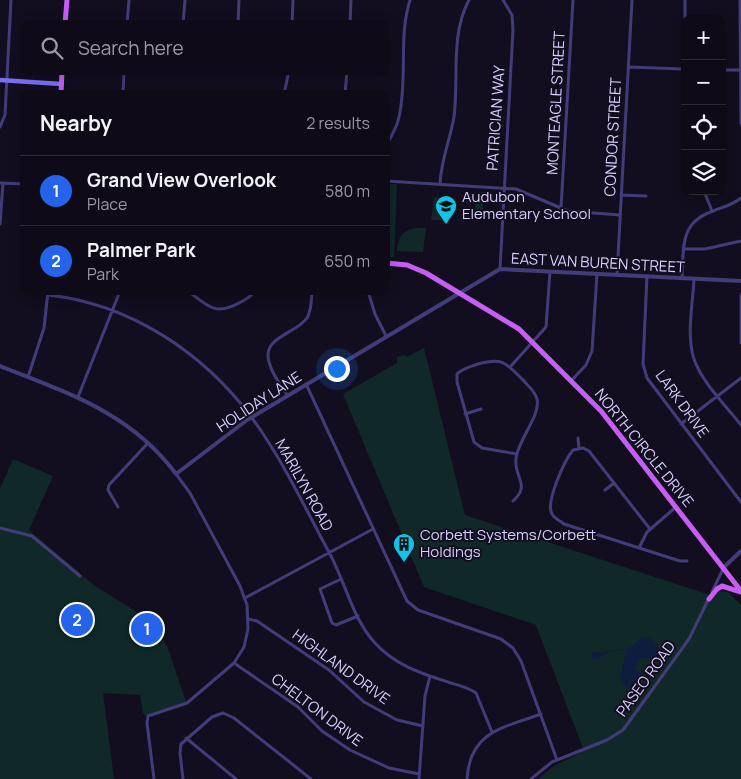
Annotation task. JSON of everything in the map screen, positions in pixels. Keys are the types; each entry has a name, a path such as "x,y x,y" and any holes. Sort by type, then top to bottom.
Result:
{"main road":[{"path":"65,20 67,0"},
{"path":"61,90 62,75"},
{"path":"0,80 61,84"},
{"name":"NORTH CIRCLE DRIVE","path":"390,264 416,268 512,323 601,411 741,592"},
{"path":"709,599 722,586 741,592"}],"street":[{"path":"0,127 4,120 11,0"},
{"path":"127,20 129,0"},
{"path":"183,20 185,0"},
{"path":"238,20 239,0"},
{"path":"292,20 293,0"},
{"path":"350,20 351,0"},
{"path":"390,139 396,128 400,112 405,21 410,0"},
{"path":"440,184 442,160 454,112 460,23 469,0"},
{"name":"PATRICIAN WAY","path":"500,270 513,30 512,15 503,0"},
{"name":"MONTEAGLE STREET","path":"560,208 573,0"},
{"name":"CONDOR STREET","path":"617,275 632,0"},
{"path":"685,0 685,15"},
{"path":"740,0 741,124"},
{"path":"628,67 681,69"},
{"path":"726,70 740,70"},
{"path":"123,90 124,75"},
{"path":"285,90 288,75"},
{"path":"345,90 346,75"},
{"path":"390,181 526,191 560,208 574,212 620,215"},
{"path":"0,224 1,183 20,184"},
{"path":"621,195 646,196"},
{"path":"706,195 712,211"},
{"path":"682,278 686,233 693,222 741,198"},
{"path":"684,249 705,249 741,240"},
{"name":"EAST VAN BUREN STREET","path":"460,292 500,270 741,281"},
{"path":"510,367 543,332 547,321 550,272"},
{"path":"571,381 586,365 592,351 597,274"},
{"name":"LARK DRIVE","path":"647,276 644,371 650,385 741,502"},
{"path":"694,279 692,353 698,368 741,425"},
{"name":"HOLIDAY LANE","path":"176,474 252,417 460,292"},
{"path":"28,377 44,328 48,295"},
{"name":"MARILYN ROAD","path":"59,295 80,299 113,310 162,335 197,360 224,385 252,417 274,452 328,552 370,637 388,655 411,670 476,693 492,732"},
{"path":"78,397 119,295"},
{"path":"193,295 208,306 219,310 228,309 249,295"},
{"path":"288,395 270,367 269,350 276,339 305,320 310,308 312,295"},
{"path":"369,295 375,314 386,336"},
{"path":"741,295 741,343"},
{"path":"513,501 519,496 522,487 516,463 517,454 538,401 533,391 510,367 500,360 492,360 455,373 470,437 476,445 482,448 517,454"},
{"path":"0,366 78,397 111,414 148,442 176,474 208,526 245,598 248,619 246,643 234,663 187,703 148,716 147,723 154,779"},
{"path":"681,424 741,378"},
{"path":"306,384 405,597 418,610 501,639 513,648 521,661 558,760"},
{"path":"465,414 481,410"},
{"path":"578,438 579,448"},
{"path":"118,507 108,490 108,485 148,442"},
{"path":"650,529 589,451 579,448 573,450 551,497 552,513 564,524 680,561 687,561"},
{"path":"605,490 614,483"},
{"path":"639,548 643,538 650,529 676,507"},
{"path":"0,528 32,536 80,576"},
{"path":"245,598 373,529"},
{"name":"PASEO ROAD","path":"531,779 558,760 607,740 623,730 689,639 724,568 741,551"},
{"path":"341,579 320,589 334,624 358,616"},
{"name":"HIGHLAND DRIVE","path":"248,619 258,621 329,670 350,691 373,708 403,722 423,726"},
{"name":"CHELTON DRIVE","path":"234,663 298,707 312,722 345,747 388,768 420,774"},
{"path":"419,779 425,696 430,676"},
{"path":"183,779 180,750 186,738 215,715 226,714 311,779"},
{"path":"467,779 473,752 479,743 492,732 541,714"},
{"path":"186,738 236,779"}],"green space":[{"path":"390,184 397,184 394,257 390,257"},
{"path":"477,192 484,192 482,217 474,216"},
{"path":"444,197 446,220 431,220 434,198"},
{"path":"426,228 423,252 397,251 402,235 408,230"},
{"path":"424,348 465,515 713,596 717,591 728,592 741,605 741,779 538,779 554,766 584,751 536,625 424,587 343,394 397,363 397,357 404,355 407,357"},
{"path":"13,459 53,476 29,530 95,586 145,617 154,618 152,626 167,646 186,702 146,716 143,713 140,695 103,693 114,779 0,779 0,489"}],"water":[{"path":"644,637 654,642 659,652 654,661 647,657 639,659 635,667 636,671 641,672 642,678 632,688 625,687 622,679 626,651 607,653 597,659 591,658 592,652 628,648"}],"place":[{"name":"Audubon Elementary School","path":"446,225"},
{"name":"Corbett Systems/Corbett Holdings","path":"404,563"},
{"name":"Palmer Park","path":"77,620"},
{"name":"Grand View Overlook","path":"147,629"}]}
